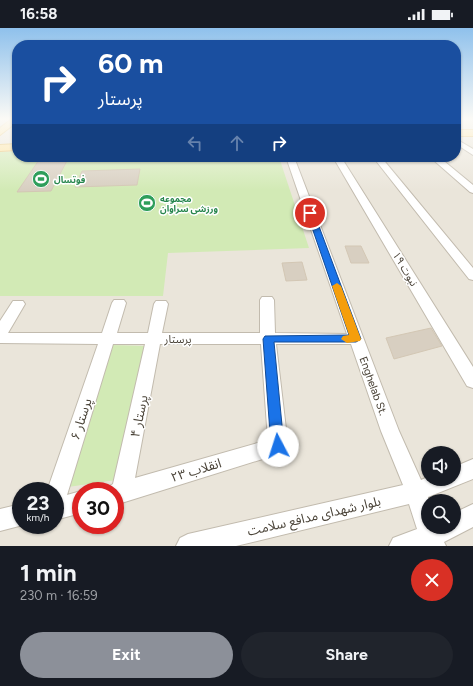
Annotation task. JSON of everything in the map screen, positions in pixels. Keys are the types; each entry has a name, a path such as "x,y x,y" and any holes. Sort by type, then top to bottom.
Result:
{"main road":[{"path":"0,147 12,146"}],"street":[{"path":"461,145 473,153"},
{"name":"Enghelab St.","path":"292,162 390,431 416,492 438,536"},
{"name":"نبوت ۱۹","path":"341,162 473,382"},
{"path":"381,162 473,276"},
{"path":"440,162 473,190"},
{"path":"267,300 268,339"},
{"path":"0,333 18,304"},
{"name":"پرستار ۶","path":"61,482 118,304"},
{"name":"پرستار ۴","path":"122,482 155,338 161,304"},
{"name":"پرستار","path":"0,338 356,339"},
{"name":"انقلاب ۲۳","path":"124,492 278,446 268,339"},
{"path":"461,474 473,469"},
{"name":"بلوار شهدای مدافع سلامت","path":"188,546 416,492 431,486"},
{"path":"461,521 473,515"},
{"path":"0,520 12,518"},
{"path":"401,546 438,536"}],"shaded area":[{"path":"0,142 12,142 12,162 461,162 461,142 473,142 473,546 0,546"}],"green space":[{"name":"مجموعه ورزشی سراوان","path":"12,151 12,162 281,162 309,248 168,253 163,296 0,296 0,152"},
{"path":"111,345 147,346 116,480 102,482 72,482 72,486 68,487"}],"building":[{"name":"فوتسال","path":"38,162 66,162 51,191 17,192"},
{"path":"140,169 137,185 75,187 82,171"},
{"path":"345,246 361,246 369,263 351,263"},
{"path":"302,262 307,280 286,281 282,263"},
{"path":"431,328 442,346 394,359 386,338"}],"slow traffic":[{"path":"337,286 356,339 347,339"}],"place":[{"name":"فوتسال","path":"41,179"},
{"name":"مجموعه ورزشی سراوان","path":"147,203"}],"route":[{"path":"278,446 268,339 356,339 310,213"}]}
